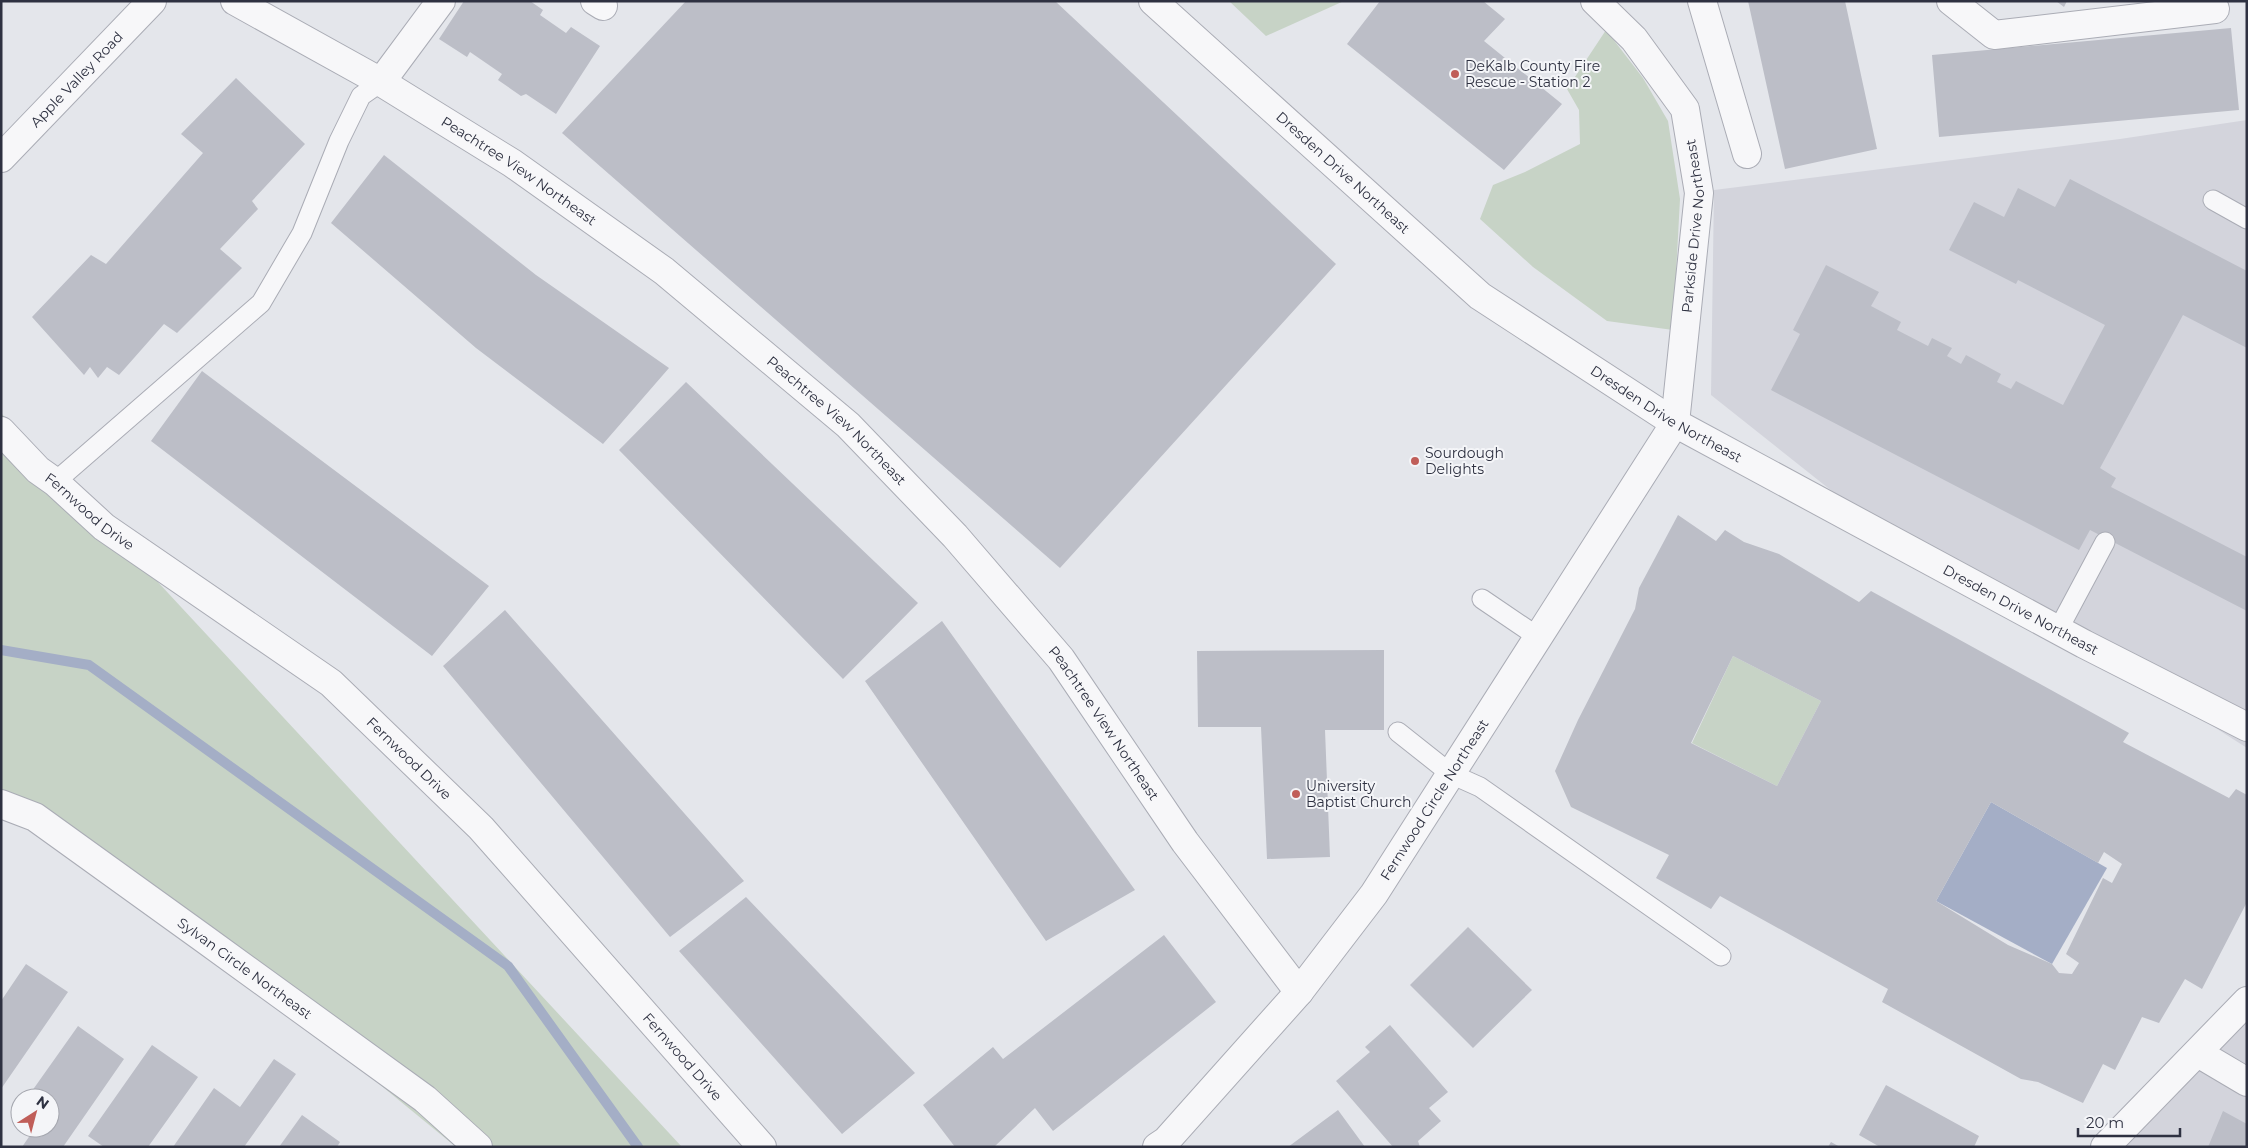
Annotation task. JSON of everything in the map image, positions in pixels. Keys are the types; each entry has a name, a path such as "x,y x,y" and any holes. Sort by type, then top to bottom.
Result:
{"street":[{"name":"Apple Valley Road","path":"1,158 152,1"},
{"name":"Peachtree View Northeast","path":"235,1 381,82 512,162 664,271 848,425 955,536 1061,659 1185,842 1299,992"},
{"path":"381,82 440,1"},
{"name":"Dresden Drive Northeast","path":"1154,1 1480,296 1675,423 2058,630 2247,727"},
{"name":"Parkside Drive Northeast","path":"1595,1 1634,39 1685,108 1699,193 1675,423"},
{"path":"1702,1 1747,154"},
{"path":"1951,1 1994,35 2215,9"},
{"name":"Fernwood Circle Northeast","path":"1156,1147 1166,1141 1299,992 1374,894 1675,423"},
{"name":"Fernwood Drive","path":"1,431 38,470 55,482 104,527 331,683 481,828 762,1147"},
{"name":"Sylvan Circle Northeast","path":"1,804 35,817 195,932 425,1099 478,1147"},
{"path":"2105,1147 2247,1001"},
{"path":"2198,1053 2247,1082"}],"lane":[{"path":"55,482 261,303 302,233 339,141 361,96 381,82"},
{"path":"2213,200 2247,220"},
{"path":"2058,630 2105,542"},
{"path":"1482,599 1538,637"},
{"path":"1398,732 1451,774 1480,787 1721,956"}],"shaded area":[{"path":"2247,120 2247,748 2084,644 1910,553 1711,395 1714,190 2120,139"},
{"path":"2247,1013 2247,1147 2111,1147"}],"green space":[{"path":"1229,1 1344,1 1266,36"},
{"path":"1606,30 1643,78 1668,121 1680,199 1673,330 1607,321 1533,267 1480,219 1493,185 1525,172 1580,144 1579,110 1567,89"},
{"path":"1,413 682,1147 456,1147 183,923 1,806"},
{"path":"1733,656 1821,701 1777,786 1692,743"}],"water":[{"path":"1991,802 2107,868 2052,964 1936,901"}],"building":[{"path":"464,1 530,1 543,10 540,15 566,33 571,27 600,46 556,114 526,94 521,96 498,80 502,74 470,52 467,57 439,39"},
{"path":"686,1 1055,1 1336,264 1060,568 562,133"},
{"name":"DeKalb County Fire Rescue - Station 2","path":"1380,1 1483,1 1505,19 1484,41 1562,104 1504,170 1347,44"},
{"path":"1748,1 1845,1 1877,149 1785,169"},
{"path":"2056,1 2067,1 2064,7"},
{"path":"2231,28 2239,110 1939,137 1932,55"},
{"path":"236,78 305,144 252,201 258,209 220,249 242,268 177,333 164,324 119,375 107,367 98,378 90,367 84,375 32,317 91,255 106,264 203,153 181,134"},
{"path":"384,155 536,275 669,368 603,444 476,348 331,223"},
{"path":"2070,179 2247,271 2247,348 2183,315 2100,468 2116,478 2111,487 2247,557 2247,611 2090,530 2079,550 1771,390 1800,334 1793,330 1826,265 1879,292 1871,306 1901,322 1897,330 1928,346 1932,338 1952,348 1947,356 1961,364 1966,355 2001,374 1997,382 2011,389 2016,381 2063,405 2105,325 2018,280 2016,284 1949,250 1974,202 2004,217 2018,188 2055,207"},
{"path":"202,371 489,586 432,656 151,441"},
{"path":"686,382 918,603 843,679 619,450"},
{"path":"1678,515 1716,541 1725,530 1744,542 1779,554 1859,602 1871,591 2129,733 2123,742 2229,798 2236,789 2247,795 2247,902 2202,989 2185,979 2159,1023 2142,1017 2115,1070 2103,1064 2083,1103 2038,1082 2021,1079 1882,1002 1888,989 1720,896 1711,909 1656,878 1669,855 1571,807 1555,771 1578,720 1635,609 1639,588","holes":["1733,656 1821,701 1777,786 1691,743","1991,802 2098,863 2104,852 2122,864 2112,883 2103,878 2066,954 2079,963 2072,974 2059,973 2052,964 2008,945 1936,901"]},
{"path":"505,610 744,881 670,937 443,666"},
{"path":"942,621 1135,890 1046,941 865,681"},
{"name":"University Baptist Church","path":"1384,650 1384,730 1325,730 1330,857 1267,859 1261,727 1198,727 1197,651"},
{"path":"746,897 915,1073 842,1134 679,951"},
{"path":"1468,927 1532,990 1473,1048 1410,985"},
{"path":"1164,935 1216,1002 1053,1131 1035,1108 994,1147 955,1147 923,1105 993,1047 1003,1059"},
{"path":"26,964 68,992 1,1089 1,1001"},
{"path":"1390,1025 1448,1092 1429,1108 1441,1121 1418,1141 1420,1147 1393,1147 1336,1081 1370,1052 1365,1047"},
{"path":"78,1026 124,1059 63,1147 22,1147 28,1138 60,1138 60,1088 34,1088"},
{"path":"152,1045 198,1077 148,1147 104,1147 88,1136"},
{"path":"274,1059 296,1074 244,1147 173,1147 214,1088 240,1107"},
{"path":"1886,1085 1979,1136 1974,1147 1880,1147 1859,1135"},
{"path":"1338,1110 1365,1147 1288,1147"},
{"path":"2223,1111 2247,1124 2247,1147 2208,1147"},
{"path":"302,1115 340,1142 337,1147 279,1147"},
{"path":"1831,1142 1840,1147 1828,1147"}],"waterway":[{"path":"1,650 89,665 508,966 638,1147"}],"place":[{"name":"DeKalb County Fire Rescue - Station 2","path":"1455,74"},
{"name":"Sourdough Delights","path":"1415,461"},
{"name":"University Baptist Church","path":"1296,794"}]}
